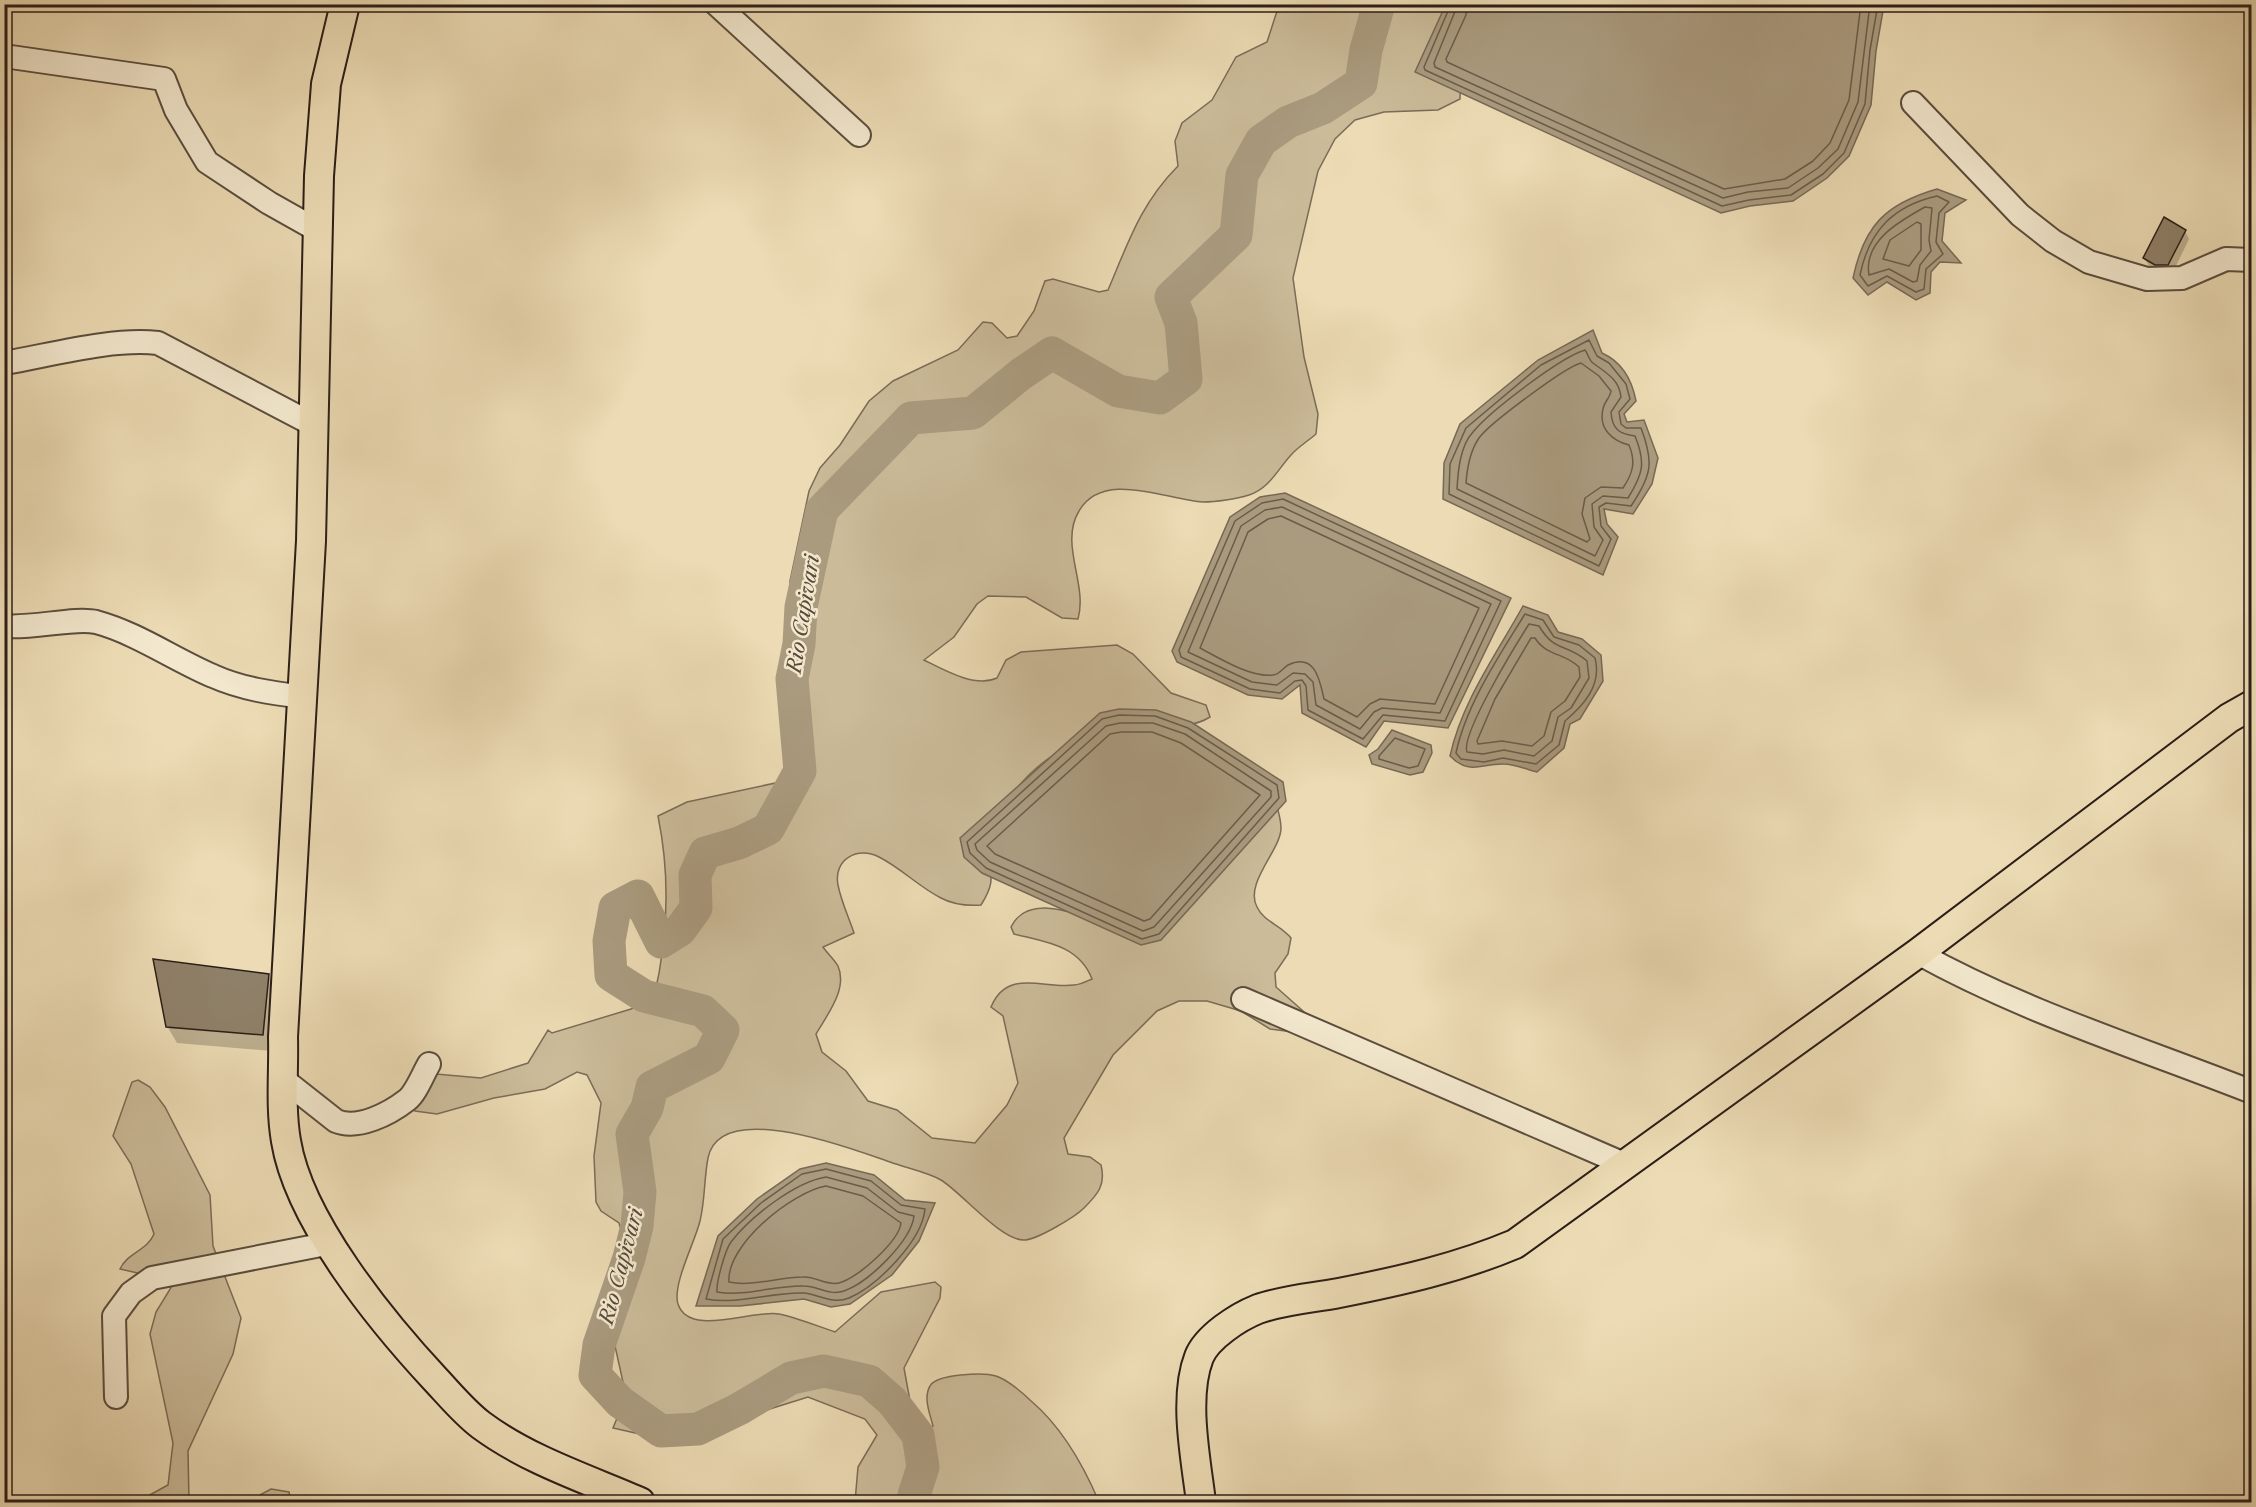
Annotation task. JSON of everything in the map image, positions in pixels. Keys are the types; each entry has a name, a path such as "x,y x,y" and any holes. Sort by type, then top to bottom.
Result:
{"main road":[{"path":"345,4 326,84 318,230 311,541 283,1036 282,1100 286,1142 298,1185 331,1243 407,1349 480,1425 522,1450 640,1503"},
{"path":"1201,1503 1193,1440 1193,1378 1200,1355 1222,1330 1258,1309 1394,1282 1474,1261 1515,1244 1918,953 2229,718 2252,705"}],"street":[{"path":"716,4 859,135"},
{"path":"4,56 164,79 176,110 207,162 269,203 318,230"},
{"path":"1913,103 2020,214 2053,241 2089,262 2147,279 2182,278 2226,259 2252,260"},
{"path":"4,363 103,346 143,341 158,343 314,425"},
{"path":"4,626 22,628 93,621 111,627 214,677 251,690 303,698"},
{"path":"1918,953 1960,976 2007,996 2252,1092"},
{"path":"1242,999 1624,1164"},
{"path":"284,1080 336,1121 345,1125 372,1120 408,1099 429,1064"},
{"path":"116,1397 114,1316 131,1293 152,1278 331,1243"}],"shaded area":[{"path":"1279,5 1463,5 1460,99 1438,110 1384,112 1355,120 1335,139 1318,171 1293,278 1304,357 1318,414 1316,434 1294,452 1268,483 1249,495 1203,502 1119,489 1103,492 1090,498 1079,511 1072,537 1080,592 1078,619 1062,618 1026,597 988,596 977,604 954,637 924,660 960,676 988,681 997,678 1006,660 1021,652 1117,645 1133,654 1171,693 1206,705 1210,717 1194,724 1144,726 1088,738 1054,755 1039,766 1013,794 991,833 988,853 991,880 987,895 981,905 961,905 933,894 887,861 871,854 855,854 849,857 839,868 837,876 843,903 854,933 823,947 838,966 840,984 835,1002 816,1034 822,1052 846,1071 868,1101 897,1110 932,1138 975,1143 1007,1105 1018,1083 1003,1016 991,1007 998,995 1006,988 1016,984 1074,985 1092,979 1079,959 1070,952 1049,943 1014,934 1011,927 1020,916 1032,910 1046,908 1062,910 1121,929 1273,791 1281,828 1275,846 1259,877 1254,898 1260,912 1291,938 1288,954 1275,973 1276,987 1321,1027 1325,1036 1270,1029 1241,1011 1207,1001 1179,1001 1157,1011 1113,1055 1064,1138 1068,1154 1090,1157 1101,1165 1100,1189 1073,1217 1031,1239 1016,1238 1005,1233 935,1177 820,1139 762,1129 737,1131 718,1140 708,1158 700,1221 678,1286 678,1304 684,1314 708,1321 779,1314 835,1332 881,1292 935,1282 941,1287 940,1298 904,1368 912,1412 920,1426 928,1429 933,1426 927,1396 934,1382 971,1374 1000,1378 1023,1393 1062,1434 1079,1460 1099,1502 855,1502 858,1467 877,1435 865,1419 808,1397 693,1433 644,1435 613,1428 622,1406 623,1382 609,1319 611,1284 622,1233 619,1223 601,1211 596,1202 594,1156 601,1103 587,1075 577,1072 545,1089 494,1098 437,1114 415,1111 411,1106 436,1074 481,1078 528,1063 548,1030 552,1033 631,1009 654,997 659,975 666,906 662,838 658,816 687,802 780,782 789,772 794,653 790,581 809,491 820,468 840,445 869,401 893,381 958,350 983,322 992,323 1007,338 1017,336 1034,311 1045,281 1053,279 1099,292 1108,290 1145,209 1154,194 1178,166 1175,141 1182,123 1212,100 1236,57 1267,42"},
{"path":"138,1080 150,1087 165,1107 210,1195 213,1246 241,1318 233,1354 188,1451 189,1502 137,1502 168,1485 173,1443 150,1334 156,1312 172,1286 164,1279 120,1269 127,1259 151,1240 154,1234 131,1164 113,1136 132,1082"},
{"path":"271,1489 289,1492 291,1502 247,1502"}],"water":[{"path":"1446,4 1884,5 1876,51 1871,105 1849,156 1827,178 1793,201 1750,206 1721,213 1415,72"},
{"path":"1937,189 1966,200 1945,213 1942,241 1961,263 1940,262 1931,272 1930,293 1916,300 1887,282 1868,295 1853,278 1863,244 1871,231 1890,210 1903,202"},
{"path":"1593,330 1602,353 1615,361 1625,372 1632,386 1636,401 1624,414 1627,422 1644,420 1658,458 1652,484 1633,514 1604,509 1607,524 1618,537 1603,575 1443,499 1444,463 1460,424 1538,360"},
{"path":"1285,493 1511,598 1448,728 1384,721 1366,747 1302,713 1300,685 1282,699 1248,695 1177,662 1172,651 1230,517 1260,497"},
{"path":"1523,606 1548,615 1558,632 1582,639 1601,655 1603,681 1580,719 1570,724 1564,748 1537,772 1508,764 1464,766 1450,756 1455,736 1471,697"},
{"path":"1119,709 1156,710 1191,722 1283,782 1286,801 1161,940 1141,945 982,873 964,857 960,838 1100,713"},
{"path":"1392,730 1431,745 1432,753 1423,772 1410,775 1372,764 1369,755 1378,749"},
{"path":"826,1163 874,1175 905,1200 935,1203 919,1241 892,1275 850,1304 831,1307 804,1299 740,1306 696,1306 718,1236 757,1199 800,1169"}],"building":[{"path":"2164,217 2186,230 2168,265 2155,265 2143,258"},
{"path":"153,959 269,974 263,1035 166,1027"}],"waterway":[{"name":"Rio Capivari","path":"918,1502 914,1495 923,1467 918,1435 892,1401 869,1381 824,1371 791,1378 739,1409 698,1429 661,1431 620,1402 595,1375 599,1345 629,1258 637,1226 640,1192 632,1134 647,1108 652,1087 709,1058 723,1030 703,1011 644,996 611,975 609,941 615,908 638,896 661,942 680,930 696,908 695,875 705,853 739,843 768,829 800,771 792,679 799,644 801,607 822,510 911,418 973,413 1021,374 1052,353 1118,391 1160,398 1186,379 1181,323 1171,297 1236,235 1242,175 1261,141 1288,122 1323,108 1361,83 1366,50 1379,4"}]}
